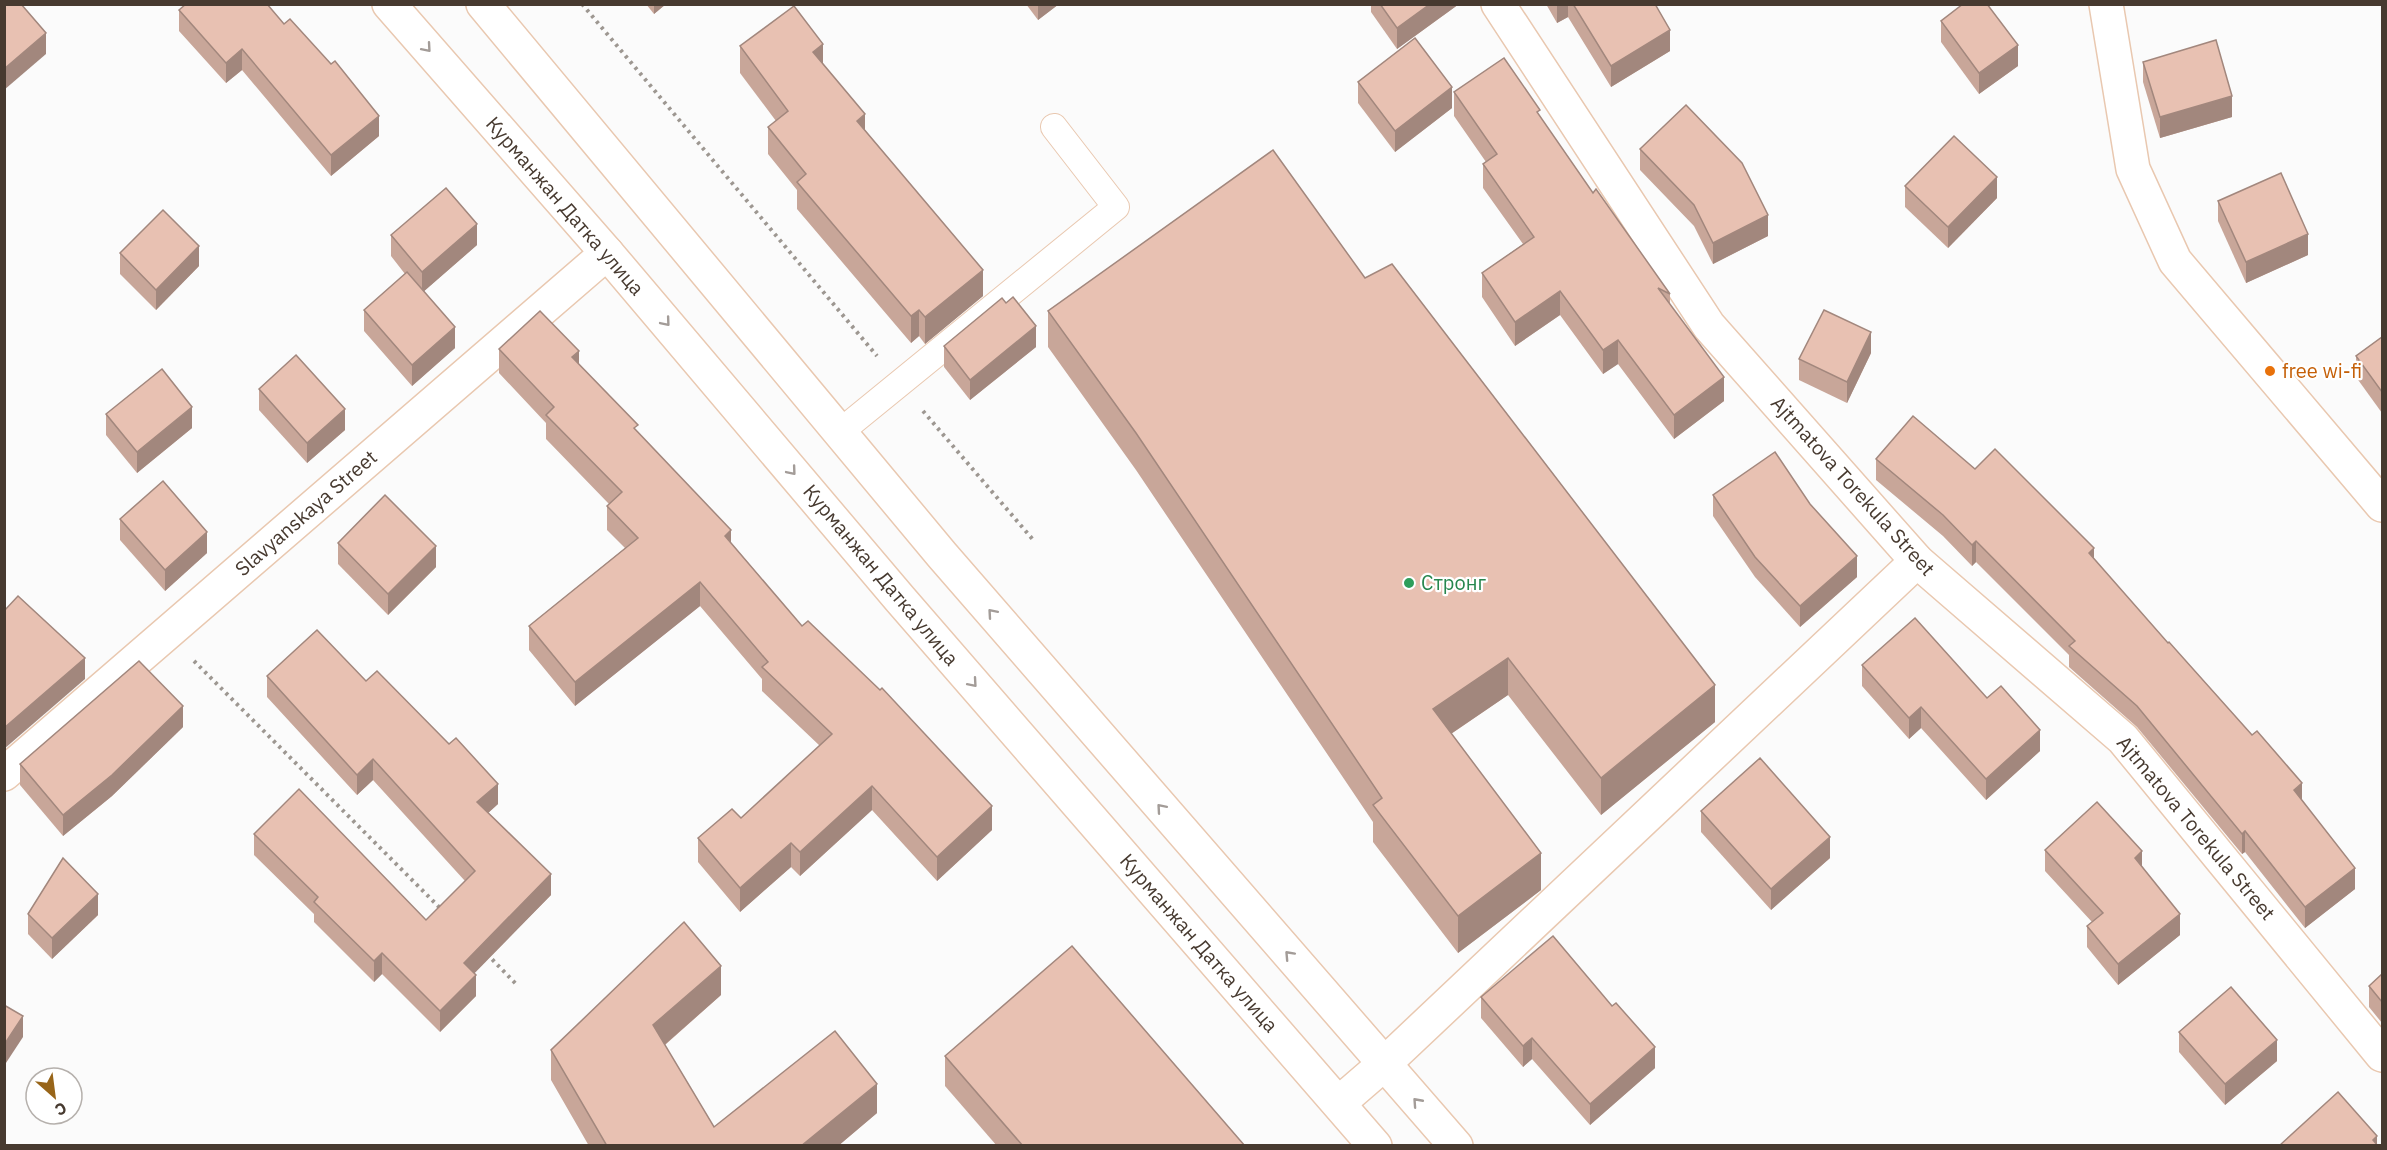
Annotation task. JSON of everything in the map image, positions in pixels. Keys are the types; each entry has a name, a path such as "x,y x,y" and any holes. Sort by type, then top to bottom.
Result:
{"street":[{"name":"Курманжан Датка улица","path":"389,4 607,253 900,599 1375,1146"},
{"path":"483,4 942,555 1383,1065 1456,1146"},
{"name":"Ajtmatova Torekula Street","path":"1498,4 1709,326 1917,561 2123,739 2382,1055"},
{"path":"2106,4 2133,169 2175,261 2382,505"},
{"name":"Slavyanskaya Street","path":"4,774 607,253"},
{"path":"1339,1103 1383,1065 1917,561"}],"lane":[{"path":"840,432 1116,207 1054,127"}],"path":[{"path":"582,4 1035,542"},
{"path":"166,633 449,917"},
{"path":"483,950 516,984"}],"building":[{"path":"4,4 21,4 46,33 4,69"},
{"path":"186,4 267,4 284,24 290,19 331,64 335,61 379,116 331,155 242,49 226,63 179,10"},
{"path":"1380,4 1430,4 1397,28"},
{"path":"1573,4 1655,4 1670,30 1611,66"},
{"path":"1963,4 1987,4 2018,45 1979,73 1941,21"},
{"path":"794,6 823,44 813,52 865,114 857,121 983,270 925,317 919,310 911,316 797,182 806,174 768,127 788,111 740,46"},
{"path":"1415,38 1452,87 1395,131 1358,82"},
{"path":"2216,40 2232,96 2160,117 2143,62"},
{"path":"1504,58 1540,110 1537,112 1593,193 1596,189 1670,294 1658,288 1724,377 1674,415 1618,340 1603,350 1560,291 1515,322 1482,273 1534,237 1483,164 1497,154 1454,92"},
{"path":"1686,105 1742,163 1768,215 1713,243 1694,205 1640,149"},
{"path":"1954,136 1997,177 1948,227 1905,186"},
{"name":"Стронг","path":"1273,150 1365,278 1392,264 1715,685 1601,778 1508,658 1433,709 1541,853 1458,916 1373,805 1382,798 1136,433 1048,311"},
{"path":"2281,173 2308,234 2246,262 2218,201"},
{"path":"446,188 477,224 422,272 391,235"},
{"path":"163,210 199,246 156,290 120,253"},
{"path":"407,272 455,327 412,365 364,310"},
{"path":"1013,297 1036,326 970,380 944,346 1002,298 1006,303"},
{"path":"1824,310 1871,332 1847,382 1799,359"},
{"path":"540,311 579,351 572,357 638,425 634,428 731,530 725,536 802,626 808,621 880,690 882,688 992,806 937,857 872,786 800,852 791,843 740,888 698,838 732,809 741,818 832,734 762,667 768,662 700,582 575,682 529,626 638,538 607,506 622,492 546,415 554,407 499,349"},
{"path":"2382,337 2382,392 2356,356"},
{"path":"296,355 345,409 307,443 259,389"},
{"path":"162,369 192,407 137,452 106,414"},
{"path":"1913,416 1975,469 1995,449 2094,548 2089,553 2168,643 2252,735 2257,731 2302,783 2294,790 2355,868 2305,907 2245,831 2242,834 2137,706 2069,646 2075,641 1976,541 1972,545 1943,515 1876,459"},
{"path":"1775,452 1810,504 1857,556 1800,606 1755,557 1713,495"},
{"path":"163,481 207,532 165,570 120,519"},
{"path":"385,495 436,546 388,594 338,543"},
{"path":"18,596 85,658 4,728 4,611"},
{"path":"1915,618 1987,698 2001,686 2040,730 1986,779 1921,707 1909,718 1862,665"},
{"path":"317,630 366,681 377,671 449,744 456,738 498,784 477,802 551,874 464,963 476,975 440,1011 382,953 374,961 314,902 318,897 254,834 299,789 426,920 475,871 373,759 357,775 267,676"},
{"path":"139,661 183,706 112,775 63,815 20,764"},
{"path":"1760,758 1830,837 1771,889 1701,811"},
{"path":"2097,802 2142,851 2135,858 2180,914 2118,964 2087,926 2103,913 2045,850"},
{"path":"63,858 98,894 52,938 28,914"},
{"path":"684,922 721,966 653,1025 714,1127 835,1031 877,1084 801,1146 607,1146 551,1050"},
{"path":"1553,936 1612,1006 1616,1003 1655,1047 1590,1104 1532,1038 1523,1046 1481,997"},
{"path":"1072,946 1245,1146 1023,1146 945,1056"},
{"path":"2382,974 2382,1002 2369,986"},
{"path":"2231,987 2277,1040 2225,1084 2179,1032"},
{"path":"4,1005 23,1016 4,1045"},
{"path":"2338,1092 2377,1136 2373,1140 2378,1146 2280,1146 2280,1145"}],"place":[{"name":"free wi-fi","path":"2270,371"},
{"name":"Стронг","path":"1409,583"}]}
